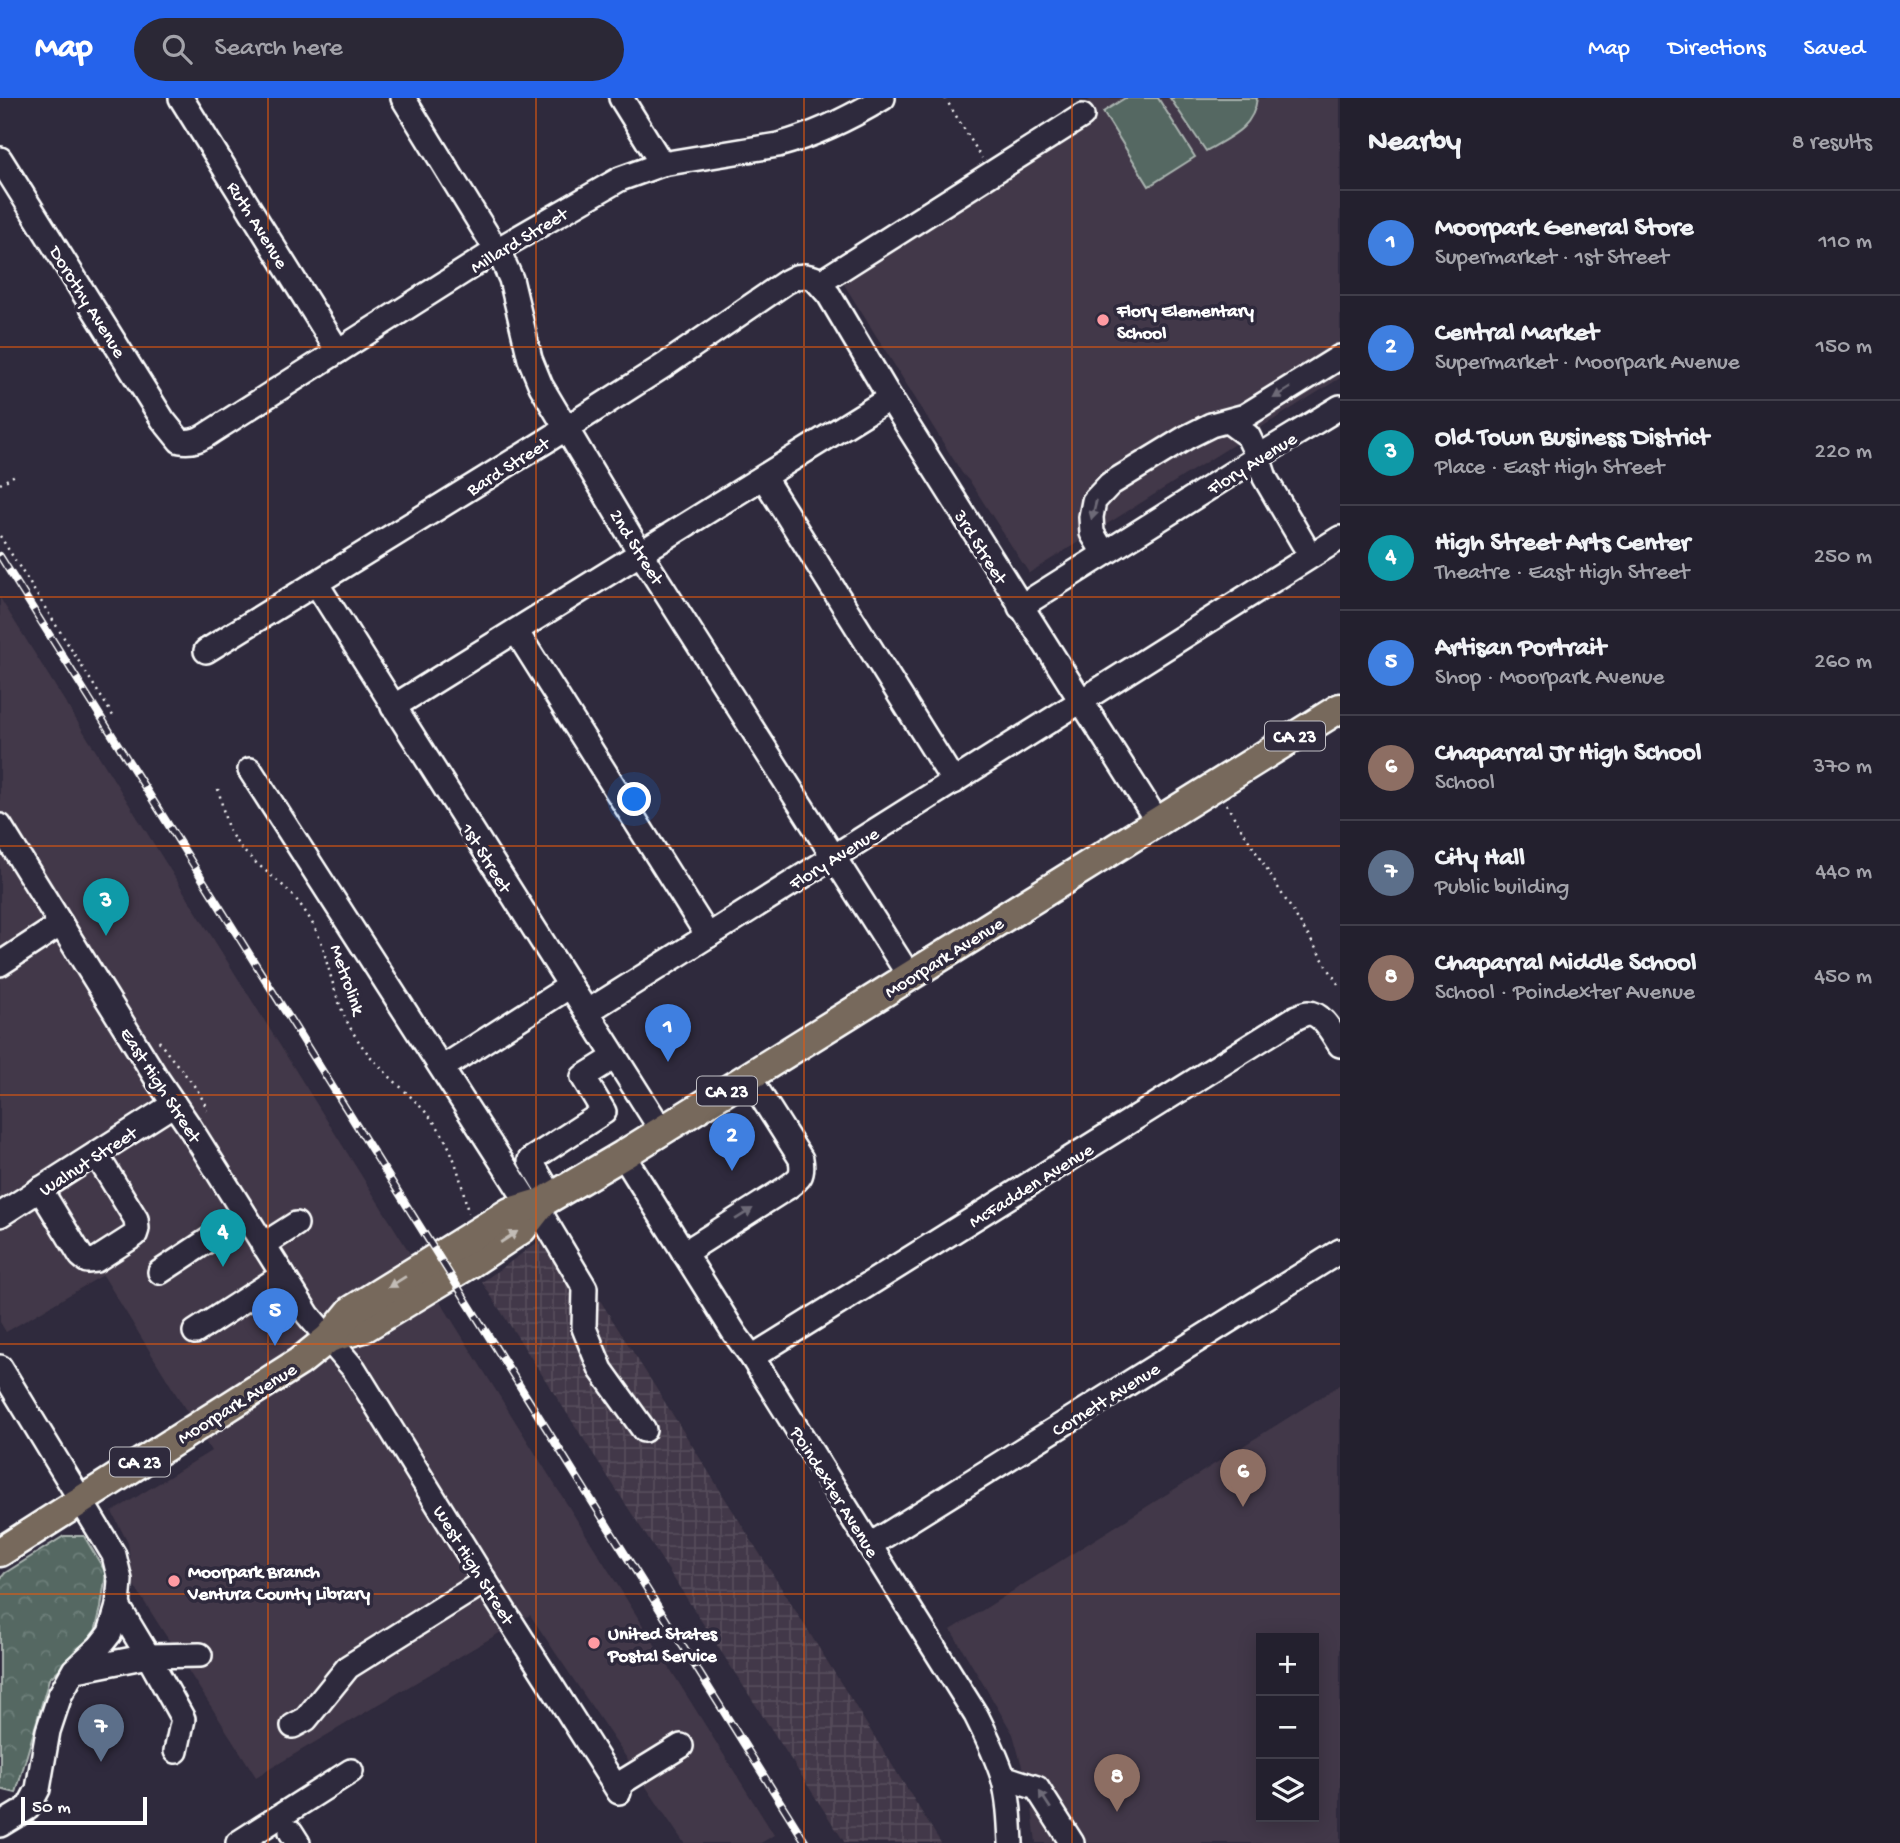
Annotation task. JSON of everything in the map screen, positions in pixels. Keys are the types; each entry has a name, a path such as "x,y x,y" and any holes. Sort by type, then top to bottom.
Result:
{"main road":[{"name":"Moorpark Avenue","path":"0,1552 299,1362 329,1338 364,1328 451,1275 522,1229 541,1203 623,1156 1340,708"}],"street":[{"name":"Ruth Avenue","path":"181,98 338,351"},
{"name":"2nd Street","path":"403,98 497,250 510,279 535,371 565,429 641,554 910,977"},
{"path":"621,98 662,164"},
{"name":"Millard Street","path":"180,441 198,440 497,250 620,179 662,164 778,145 820,131 846,107 883,98"},
{"name":"Bard Street","path":"206,651 565,429 786,282 796,277 812,280 991,174 1082,116"},
{"name":"Dorothy Avenue","path":"0,159 163,420 180,441"},
{"name":"3rd Street","path":"812,280 829,295 1020,607 1157,821"},
{"path":"1104,553 1092,533 1091,517 1094,501 1110,484 1187,437 1211,425 1245,416 1340,357"},
{"path":"393,707 890,398"},
{"name":"Flory Avenue","path":"1020,607 1340,407"},
{"path":"1229,422 1248,436 1265,478 1303,543"},
{"path":"764,478 954,782"},
{"name":"Flory Avenue","path":"587,1012 1340,538"},
{"name":"1st Street","path":"316,583 662,1131"},
{"path":"516,631 708,936"},
{"path":"250,770 442,1068 541,1203 585,1288 584,1328 601,1370 644,1430"},
{"name":"East High Street","path":"0,826 263,1245 308,1315 329,1338"},
{"path":"0,964 61,924"},
{"path":"442,1068 570,986"},
{"name":"McFadden Avenue","path":"752,1357 1297,1017 1308,1013 1318,1017 1328,1026 1340,1045"},
{"path":"541,1203 530,1160 604,1112 583,1077 615,1057"},
{"path":"694,1246 785,1189 799,1178 803,1170 802,1158 749,1077"},
{"name":"Walnut Street","path":"0,1215 174,1104"},
{"path":"40,1189 81,1256 87,1261 96,1260 135,1235 137,1229 136,1219 96,1154"},
{"name":"Poindexter Avenue","path":"623,1156 694,1246 734,1334 752,1357 976,1715 1003,1777 1010,1813 1011,1843"},
{"path":"160,1272 245,1216"},
{"path":"263,1245 296,1224"},
{"name":"Cornett Avenue","path":"870,1545 1340,1251"},
{"path":"195,1332 283,1275"},
{"name":"West High Street","path":"329,1338 354,1369 618,1789 681,1746"},
{"path":"0,1367 114,1555 120,1580 118,1606 110,1633 74,1670 60,1695 51,1724 38,1789 28,1808 0,1825"},
{"path":"293,1726 306,1719 348,1667 485,1581"},
{"path":"118,1606 183,1718 176,1751"},
{"path":"74,1670 148,1656 200,1655"},
{"path":"238,1843 351,1771"},
{"path":"1003,1777 1037,1788 1072,1843"}],"path":[{"path":"945,98 991,174"},
{"path":"0,484 15,475"},
{"path":"0,536 115,719"},
{"path":"1215,786 1340,987"},
{"name":"Metrolink","path":"219,789 228,829 234,838 299,903 323,945 334,989 354,1033 383,1072 431,1118 449,1145 464,1188 470,1216"},
{"path":"156,1038 192,1082 207,1110"}],"shaded area":[{"name":"Flory Elementary School","path":"1093,98 1340,98 1340,378 1029,573 962,473 830,262"},
{"path":"0,598 774,1835 761,1843 684,1843 530,1615 256,1777 133,1584 128,1543 112,1512 211,1451 103,1275 6,1332 0,1322"},
{"path":"555,1230 941,1843 845,1843 482,1282"},
{"path":"1340,1385 1340,1843 1036,1843 1031,1799 1013,1734 951,1630"}],"green space":[{"path":"1125,98 1158,98 1195,157 1149,186 1103,112"},
{"path":"1170,98 1257,98 1246,124 1232,136 1206,151"},
{"path":"64,1536 84,1536 106,1573 101,1608 94,1636 49,1679 16,1793 0,1789 0,1579 5,1573"}],"railway":[{"path":"0,556 806,1843"}],"place":[{"name":"Flory Elementary School","path":"1103,320"},
{"name":"Old Town Business District","path":"106,936"},
{"name":"Moorpark General Store","path":"668,1062"},
{"name":"Central Market","path":"732,1171"},
{"name":"High Street Arts Center","path":"223,1267"},
{"name":"Artisan Portrait","path":"275,1346"},
{"name":"Chaparral Jr High School","path":"1243,1507"},
{"name":"Moorpark Branch Ventura County Library","path":"174,1581"},
{"name":"United States Postal Service","path":"594,1643"},
{"name":"City Hall","path":"101,1762"},
{"name":"Chaparral Middle School","path":"1117,1812"}]}
